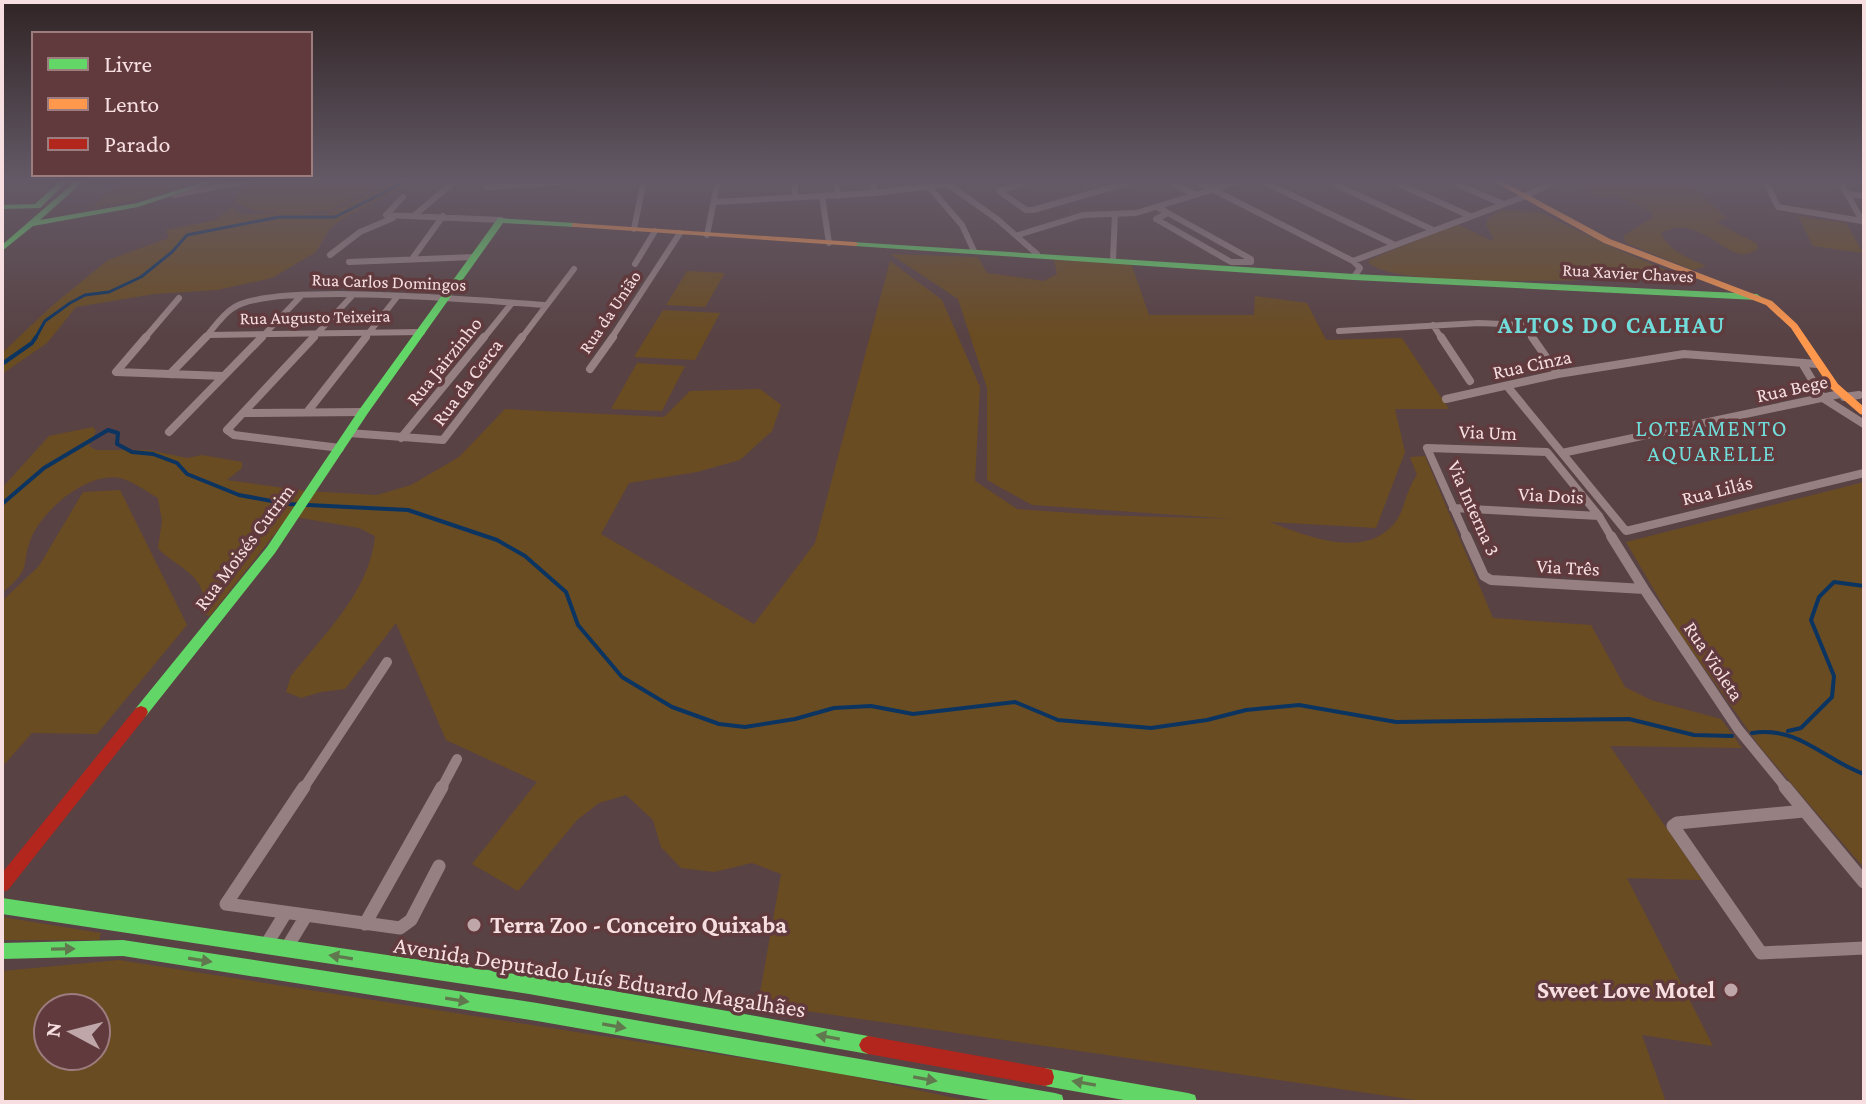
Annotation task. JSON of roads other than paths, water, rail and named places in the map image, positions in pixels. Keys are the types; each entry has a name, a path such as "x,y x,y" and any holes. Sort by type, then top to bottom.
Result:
{"street":[{"path":"2,249 22,232"},
{"path":"330,255 361,232"},
{"path":"412,259 432,232"},
{"name":"Rua Moisés Cutrim","path":"2,885 291,522 363,412 493,232"},
{"path":"635,264 655,232"},
{"name":"Rua Xavier Chaves","path":"662,232 1113,260 1355,268 1395,280 1757,297"},
{"path":"827,232 829,243"},
{"path":"965,232 974,251"},
{"path":"1013,232 1037,254"},
{"path":"1018,235 1029,232"},
{"path":"1113,260 1114,232"},
{"path":"1178,232 1231,262 1251,262 1251,259 1202,232"},
{"path":"1289,232 1355,268 1395,245 1429,232"},
{"path":"1367,232 1395,245"},
{"path":"1591,232 1621,247 1757,297 1787,315 1817,364 1842,396 1864,412"},
{"name":"Rua da União","path":"590,369 641,297 680,233"},
{"path":"349,262 474,257"},
{"name":"Rua da Cerca","path":"349,433 438,441 447,437 574,269"},
{"path":"169,432 301,296"},
{"name":"Rua Carlos Domingos","path":"209,335 234,307 245,300 301,296 397,297 544,305"},
{"path":"340,448 227,433 351,297"},
{"path":"308,411 397,297"},
{"path":"179,298 116,372 223,376"},
{"name":"Rua Jairzinho","path":"401,438 512,303"},
{"name":"Rua Cinza","path":"1433,325 1470,381"},
{"name":"Rua Cinza","path":"1339,331 1433,325 1551,326"},
{"name":"Rua Cinza","path":"1524,325 1556,372"},
{"name":"Rua Augusto Teixeira","path":"209,335 422,332"},
{"path":"170,374 209,335"},
{"name":"Rua Cinza","path":"1446,399 1556,372 1684,354 1817,364"},
{"path":"1802,363 1823,398 1864,424"},
{"path":"1507,386 1562,453"},
{"name":"Rua Bege","path":"1562,453 1823,398 1859,395"},
{"path":"246,413 363,412"},
{"name":"Via Um","path":"1427,448 1547,452"},
{"name":"Via Interna 3","path":"1427,448 1484,576 1491,580"},
{"name":"Rua Violeta","path":"1547,452 1599,516 1738,729 1864,882"},
{"name":"Rua Lilás","path":"1562,453 1626,531 1864,473"},
{"name":"Via Dois","path":"1453,508 1599,516"},
{"name":"Via Três","path":"1491,580 1644,589"},
{"path":"387,662 226,900 229,906 400,928 406,925 439,866"},
{"path":"365,924 457,759"},
{"path":"1804,811 1677,823 1673,826 1761,953 1864,948"},
{"name":"Avenida Deputado Luís Eduardo Magalhães","path":"2,906 529,985 1188,1102"},
{"path":"265,946 285,914"},
{"path":"286,949 306,916"},
{"path":"2,951 123,948 537,1012 1055,1102"}],"waterway":[{"path":"35,339 45,321 70,303 85,295 109,292 141,277 172,252 187,235 205,232"},
{"path":"2,364 36,337"},
{"path":"2,504 44,468 108,430 118,433 117,444 132,452 153,454 177,463 187,474 239,495 288,504 408,510 497,540 525,556 566,592 578,625 622,677 672,707 719,724 745,727 795,719 834,708 871,706 913,714 1015,702 1058,720 1151,728 1207,720 1246,710 1299,705 1396,722 1629,719 1694,735 1732,736"},
{"path":"1788,731 1801,728 1832,697 1834,676 1811,620 1819,597 1834,582 1864,586"},
{"path":"1752,733 1784,734 1864,774"}],"place":[{"name":"Terra Zoo - Conceiro Quixaba","path":"474,925"},
{"name":"Sweet Love Motel","path":"1731,990"}],"district":[{"name":"ALTOS DO CALHAU","path":"1612,325"},
{"name":"LOTEAMENTO AQUARELLE","path":"1712,440"}]}
